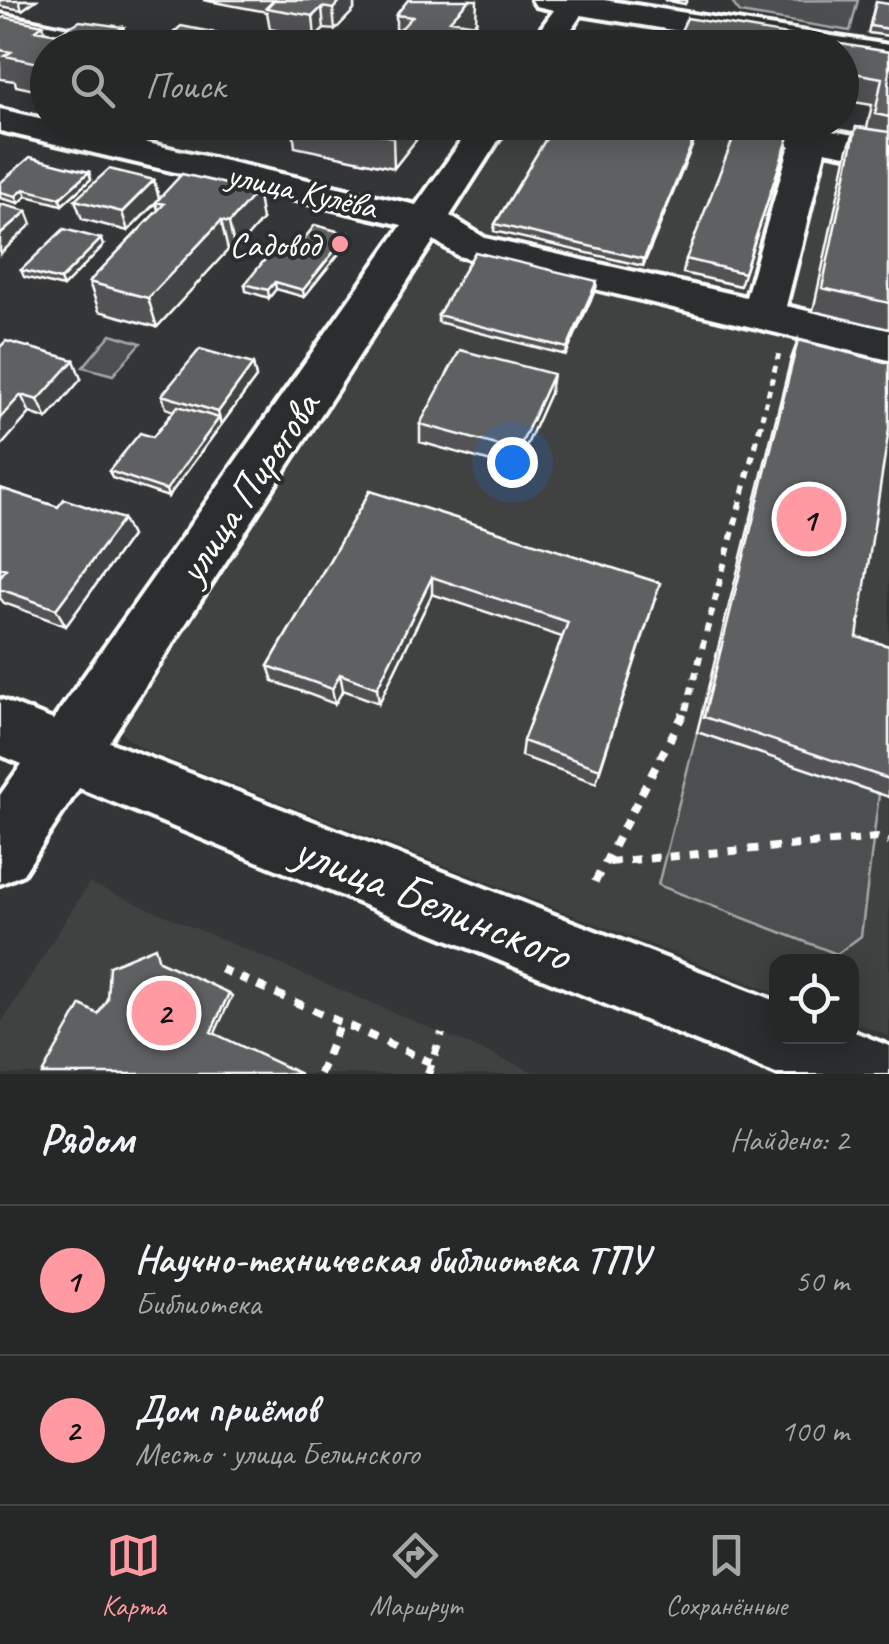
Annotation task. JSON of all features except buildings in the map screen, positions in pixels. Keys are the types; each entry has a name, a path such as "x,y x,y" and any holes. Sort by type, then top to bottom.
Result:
{"street":[{"path":"552,30 565,1 709,12 786,30"},
{"path":"0,24 30,30"},
{"path":"859,47 889,54"},
{"name":"улица Кулёва","path":"0,120 30,123"},
{"name":"улица Кулёва","path":"135,140 428,220 472,247 889,345"},
{"name":"улица Пирогова","path":"0,850 481,140"},
{"path":"775,318 810,140"},
{"path":"816,140 871,149"},
{"name":"улица Белинского","path":"0,727 866,1074"}],"path":[{"path":"595,882 684,719 775,318"},
{"path":"608,862 877,838 889,842"},
{"path":"221,969 340,1022 430,1069 442,1033"},
{"path":"320,1074 340,1022"}],"shaded area":[{"path":"858,0 850,30 740,13 731,1"},
{"path":"500,140 835,140 889,150 889,1036 859,1025 859,954 769,954 769,990 146,750 120,729 119,714"},
{"path":"111,334 141,343 113,375 83,367"},
{"path":"697,732 879,794 861,936 837,954 658,885"},
{"path":"89,883 538,1074 0,1074 0,1025"}],"place":[{"name":"Садовод","path":"340,244"},
{"name":"Научно-техническая библиотека ТПУ","path":"809,519"},
{"name":"Дом приёмов","path":"164,1013"}]}
